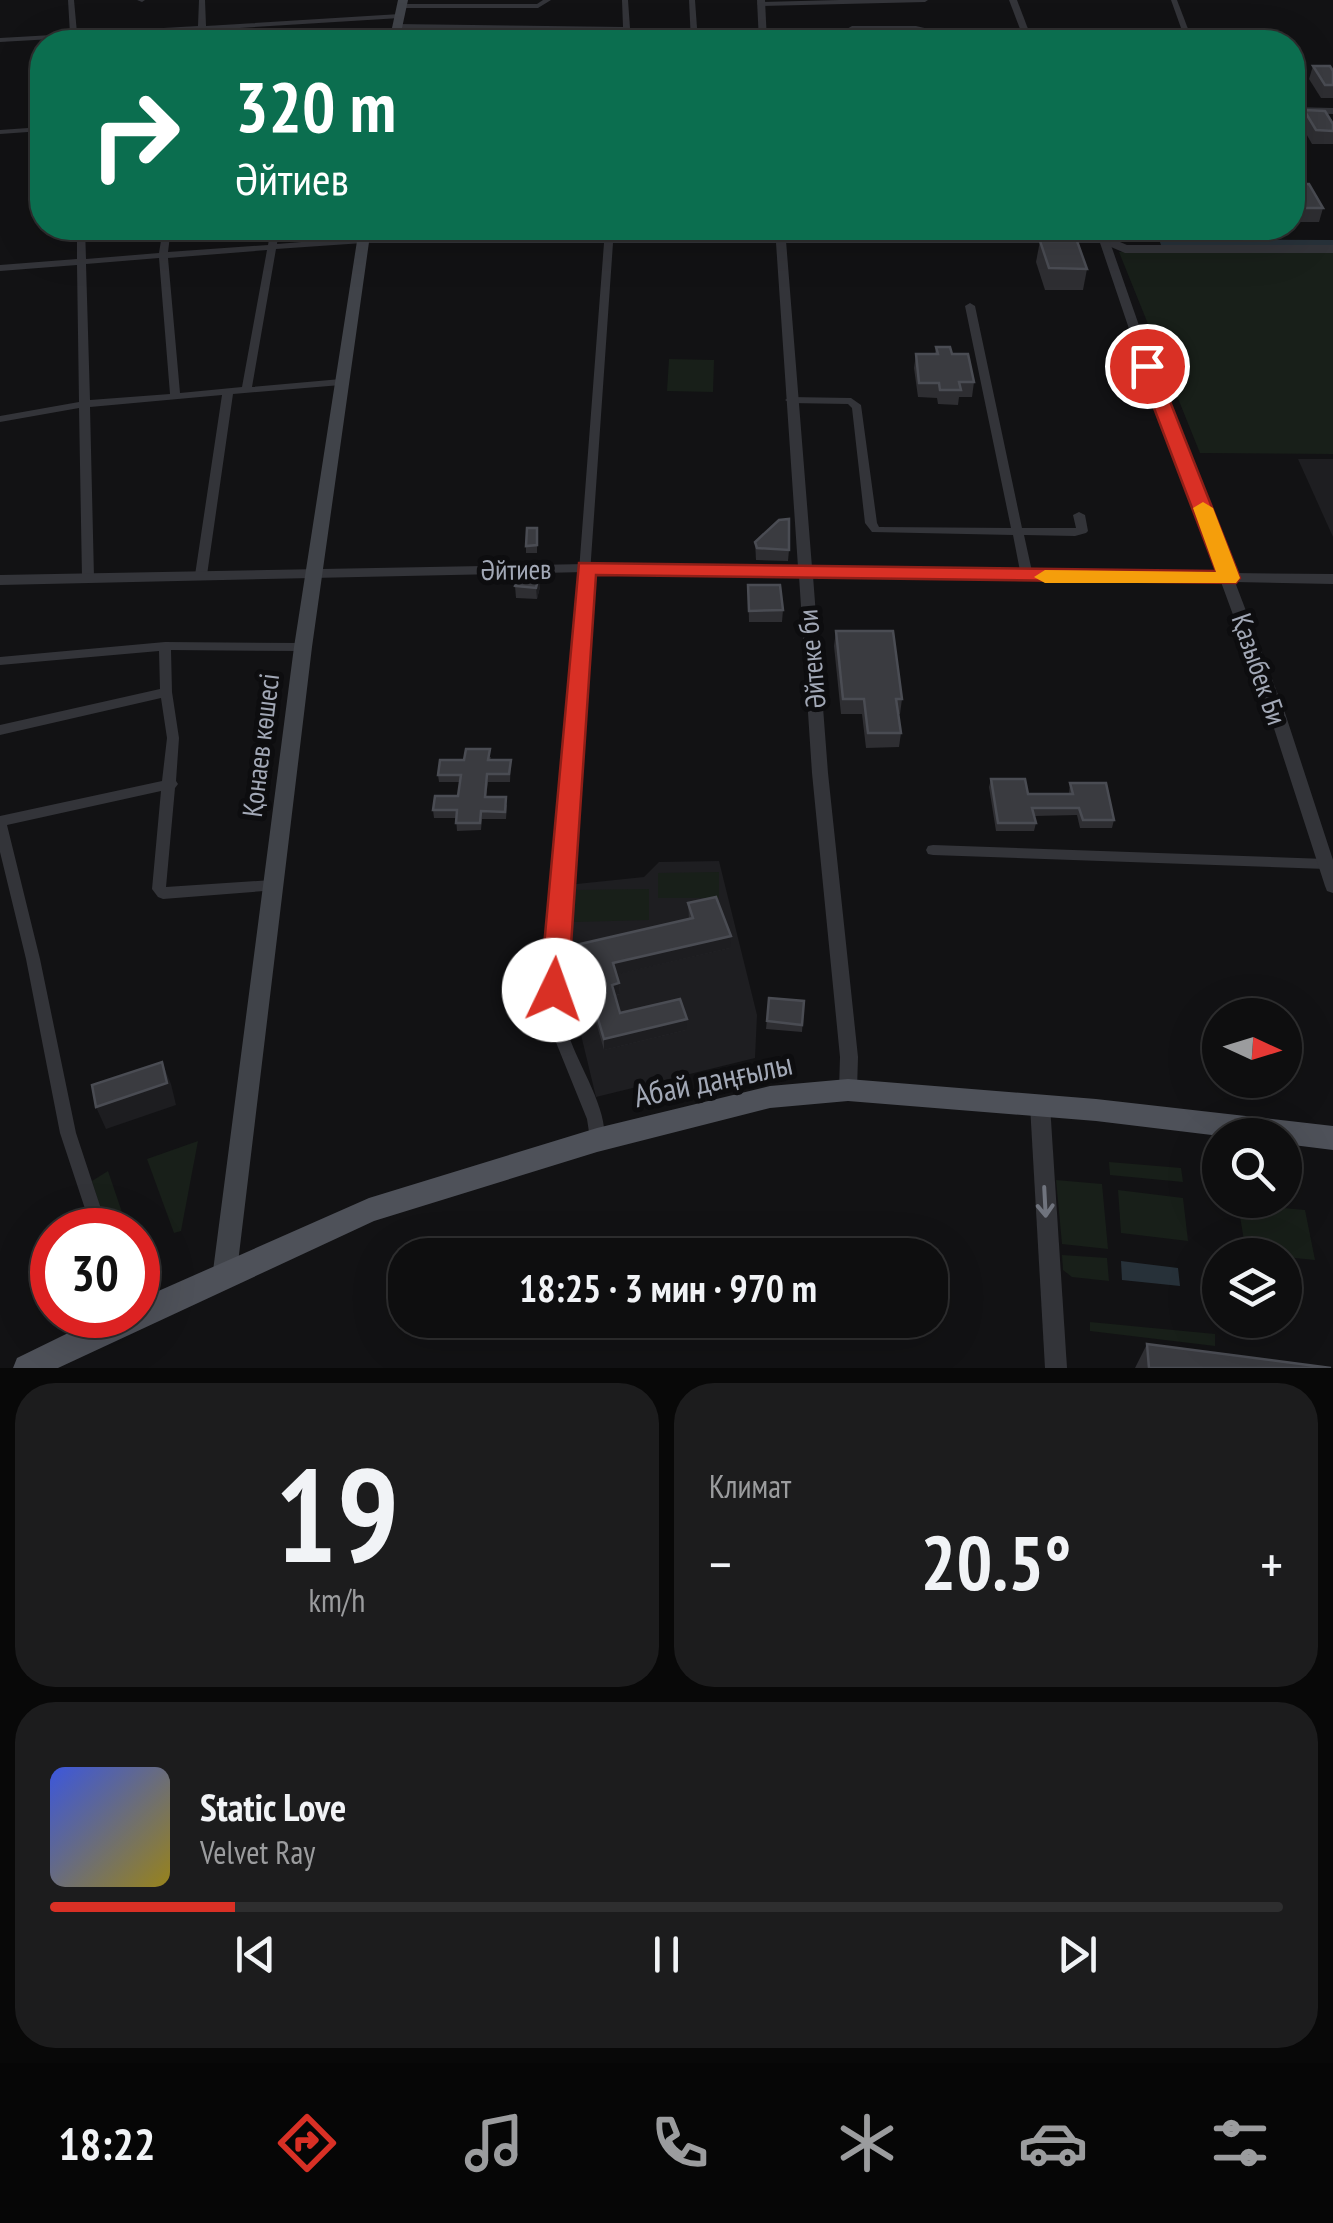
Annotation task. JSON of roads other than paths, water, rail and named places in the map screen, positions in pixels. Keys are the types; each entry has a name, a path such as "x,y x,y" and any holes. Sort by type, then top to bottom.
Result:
{"main road":[{"name":"Қонаев көшесі","path":"226,1272 303,647 363,240"},
{"name":"Абай даңғылы","path":"160,1303 369,1210 598,1140 770,1097 848,1090 1040,1105 1333,1138"},
{"name":"Абай даңғылы","path":"27,1368 88,1338"}],"street":[{"path":"72,0 74,30"},
{"path":"202,0 202,28"},
{"path":"179,30 400,12 538,6 548,0"},
{"path":"400,12 627,28 625,0"},
{"path":"692,0 694,30"},
{"path":"762,30 760,2 925,0"},
{"path":"1013,0 1024,30"},
{"path":"1174,0 1185,30"},
{"path":"849,30 923,30"},
{"path":"0,40 30,40"},
{"path":"1305,110 1333,111"},
{"path":"0,132 30,129"},
{"path":"82,240 88,578"},
{"path":"165,240 163,256 175,396"},
{"path":"247,388 272,240"},
{"path":"0,268 270,248 324,240"},
{"path":"598,1140 595,1119 584,1100 559,1030 554,990 608,240"},
{"name":"Әйтеке би","path":"780,240 804,572 849,1057 848,1090"},
{"name":"Қазыбек Би","path":"1104,240 1158,397 1229,578 1333,886"},
{"path":"1112,240 1126,249 1333,249"},
{"path":"970,306 1027,576"},
{"path":"0,419 84,404 341,382"},
{"path":"200,575 228,391"},
{"path":"790,400 851,402 858,406 871,523 876,530 1075,532 1082,530 1080,514"},
{"name":"Әйтиев","path":"0,580 586,568 1333,579"},
{"path":"0,660 165,646 303,647"},
{"path":"165,646 172,728 171,784 159,885 163,894 272,886"},
{"path":"0,730 166,692"},
{"path":"93,1208 68,1134 33,959 0,822 171,784"},
{"path":"934,850 1326,864"},
{"path":"1040,1105 1056,1368"}]}
